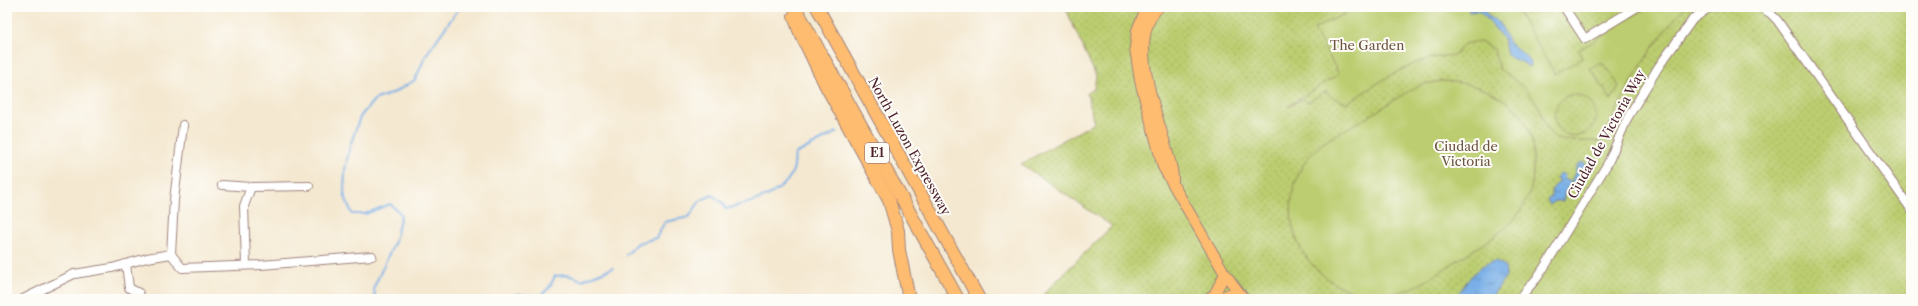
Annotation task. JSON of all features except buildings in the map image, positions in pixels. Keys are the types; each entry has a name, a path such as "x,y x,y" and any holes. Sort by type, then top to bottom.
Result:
{"highway":[{"path":"791,7 798,30 822,78 889,200 898,230 899,250 909,299"},
{"name":"E1","path":"795,7 958,299"},
{"name":"North Luzon Expressway","path":"817,7 979,299"}],"main road":[{"path":"1154,8 1144,35 1144,80 1171,165 1173,182 1190,216 1239,296 1216,299"},
{"path":"1209,299 1214,295 1225,274"}],"street":[{"path":"1564,7 1584,39 1637,7"},
{"name":"Ciudad de Victoria Way","path":"1519,299 1537,278 1547,263 1608,163 1628,117 1658,66 1693,19 1710,7"},
{"path":"1760,7 1770,13 1777,20 1911,209"},
{"path":"183,125 174,200 171,254 182,268 372,256"},
{"path":"222,185 251,187 309,186"},
{"path":"246,264 244,206 251,187"},
{"path":"23,299 74,274 112,268 147,258 171,254"},
{"path":"126,264 129,288 139,292"}],"green space":[{"name":"Ciudad de Victoria","path":"1065,7 1911,7 1911,299 1043,299 1045,292 1112,226 1021,164 1094,123 1087,93 1094,89 1096,76"},
{"name":"The Garden","path":"1358,7 1515,7 1555,74 1583,58 1579,50 1648,7 1685,7 1659,39 1638,71 1619,105 1602,141 1564,140 1556,138 1552,135 1547,128 1539,107 1531,95 1516,81 1499,69 1494,49 1480,41 1464,44 1455,55 1439,56 1411,65 1385,79 1347,103 1333,98 1326,91 1308,102 1303,99 1287,107 1339,74 1314,29","holes":["1602,62 1619,86 1611,100 1590,68","1569,95 1578,95 1586,98 1592,104 1596,117 1590,131 1573,137 1565,135 1559,130 1554,116 1556,108 1561,101"]},
{"path":"1441,81 1468,84 1494,94 1506,101 1524,120 1532,140 1533,176 1532,186 1524,205 1511,223 1499,233 1432,277 1404,291 1391,294 1363,294 1351,291 1334,283 1313,266 1302,251 1294,231 1291,205 1296,180 1302,168 1308,157 1317,148 1334,136 1411,90 1422,85"}],"water":[{"path":"1468,7 1481,7 1490,17 1500,23 1508,41 1528,58 1531,66 1528,67 1524,63 1509,57 1506,52 1503,39 1491,24 1478,11 1469,12"},
{"path":"1582,162 1588,166 1589,171 1581,185 1576,186 1573,184 1572,179 1577,165"},
{"path":"1560,173 1565,175 1564,179 1571,182 1571,186 1565,191 1563,201 1555,201 1550,205 1547,200 1551,197 1552,189 1560,181 1556,178"},
{"path":"1496,261 1505,266 1506,276 1490,299 1455,299 1467,281 1477,270"}],"waterway":[{"path":"375,299 374,287 395,241 401,214 390,204 365,214 352,214 344,194 345,170 350,146 360,117 374,100 395,92 415,80 426,55 457,11 462,7"},
{"path":"626,255 638,243 656,238 665,222 689,217 700,201 712,195 723,203 725,209 754,201 774,192 788,179 794,168 795,154 837,132"},
{"path":"501,299 519,294 539,297 549,288 555,276 568,275 582,280 613,268"}]}
